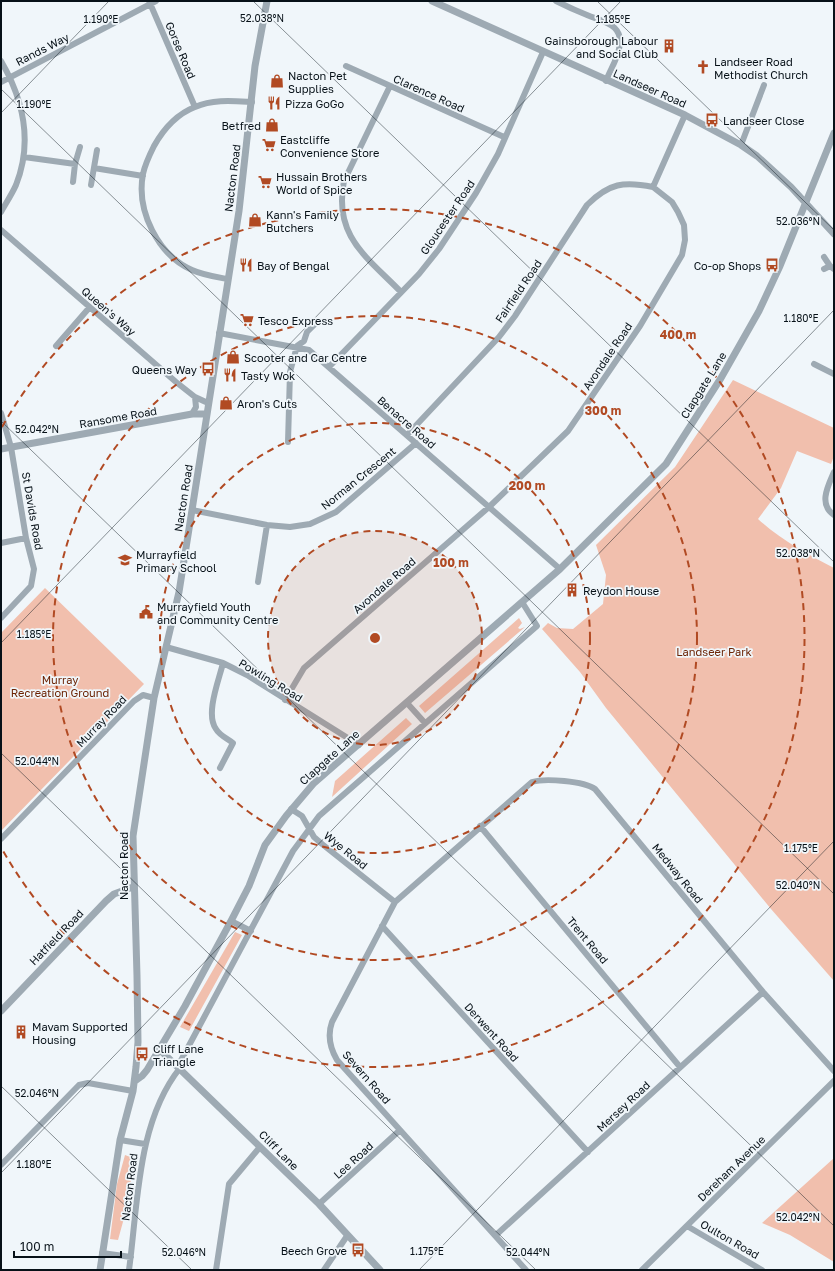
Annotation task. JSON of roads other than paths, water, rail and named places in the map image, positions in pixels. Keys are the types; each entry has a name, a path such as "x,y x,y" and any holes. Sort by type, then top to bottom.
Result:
{"street":[{"name":"Nacton Road","path":"100,1270 120,1140 135,1081 138,1042 132,836 154,698 179,592 227,279 239,211 255,66 267,1"},
{"name":"Landseer Road","path":"432,1 606,81 685,115 741,145 770,168 805,201 834,234"},
{"path":"556,1 589,16 608,22 614,27 619,35 619,50 606,81"},
{"name":"Rands Way","path":"1,82 152,2"},
{"name":"Gorse Road","path":"152,2 195,107"},
{"name":"Gloucester Road","path":"329,367 419,274 439,250 492,166 543,52"},
{"path":"1,61 19,98 23,117 24,157 16,185 1,212"},
{"name":"Clarence Road","path":"346,66 504,137"},
{"path":"741,145 764,85"},
{"path":"390,86 344,182 341,196 341,212 346,229 354,243 401,292"},
{"path":"227,279 191,270 180,263 163,247 148,221 142,198 143,176 146,163 162,133 178,118 195,107 220,101 252,102"},
{"path":"653,187 685,115"},
{"name":"Clapgate Lane","path":"135,1081 142,1076 185,1006 249,886 266,845 291,809 314,783 560,569 666,464 721,378 759,311 780,266 805,201 834,133"},
{"path":"73,182 75,164 80,147"},
{"path":"91,185 97,150"},
{"path":"24,157 75,164"},
{"path":"94,168 143,176"},
{"name":"Fairfield Road","path":"407,435 499,337 515,316 587,205 598,194 611,186 636,184 653,187"},
{"name":"Avondale Road","path":"284,700 304,668 489,507 568,431 640,326 682,255 685,240 684,225 672,202 653,187"},
{"name":"Queen's Way","path":"1,230 195,397 208,402"},
{"path":"824,257 832,268 824,269"},
{"path":"56,346 90,308"},
{"path":"288,442 290,372 297,346 304,341 307,332 315,324"},
{"name":"Benacre Road","path":"219,333 297,346 310,350 560,569"},
{"path":"814,364 834,374"},
{"path":"192,414 196,407 195,397"},
{"name":"St Davids Road","path":"1,413 12,447 26,538 34,569 33,579 28,590 1,618"},
{"name":"Ransome Road","path":"1,449 192,414 207,414"},
{"name":"Norman Crescent","path":"192,510 267,525 290,526 310,524 336,512 416,443"},
{"path":"834,472 825,497 825,504 829,512 834,515"},
{"path":"258,582 267,525"},
{"path":"1,543 26,538"},
{"path":"179,1067 292,851 319,816 537,626 522,602"},
{"name":"Powling Road","path":"166,647 224,663 247,675 284,700 359,745"},
{"path":"220,768 233,743 216,730 212,720 212,710 224,663"},
{"name":"Murray Road","path":"1,839 134,702 142,695 154,698"},
{"path":"407,703 425,723"},
{"name":"Medway Road","path":"480,826 532,782 540,780 591,786 596,789 763,992 834,1071"},
{"name":"Wye Road","path":"291,809 302,816 314,836 322,844 395,902"},
{"name":"Severn Road","path":"480,826 395,902 332,1022 329,1037 333,1053 337,1060 526,1270"},
{"name":"Trent Road","path":"480,826 680,1067"},
{"name":"Hatfield Road","path":"1,1011 106,901 114,894 133,887"},
{"path":"231,921 251,931"},
{"name":"Derwent Road","path":"382,926 588,1152"},
{"name":"Mersey Road","path":"496,1235 763,992"},
{"name":"Cliff Lane","path":"159,1049 319,1204 380,1270"},
{"name":"Nacton Road","path":"129,1270 145,1144 155,1116 171,1080 179,1067"},
{"name":"Dereham Avenue","path":"642,1270 834,1081"},
{"path":"1,1165 80,1085 88,1083 133,1091"},
{"name":"Lee Road","path":"319,1204 400,1130"},
{"name":"Nacton Road","path":"120,1140 145,1144"},
{"path":"216,1270 229,1184 260,1147"},
{"name":"Oulton Road","path":"687,1226 762,1270"},
{"path":"324,1270 347,1236"},
{"path":"102,1253 131,1257"}],"place":[{"name":"Gainsborough Labour and Social Club","path":"669,46"},
{"name":"Landseer Road Methodist Church","path":"703,67"},
{"name":"Nacton Pet Supplies","path":"277,81"},
{"name":"Pizza GoGo","path":"274,103"},
{"name":"Landseer Close","path":"712,120"},
{"name":"Betfred","path":"272,125"},
{"name":"Eastcliffe Convenience Store","path":"269,145"},
{"name":"Hussain Brothers World of Spice","path":"265,182"},
{"name":"Kann's Family Butchers","path":"255,220"},
{"name":"Bay of Bengal","path":"246,265"},
{"name":"Co-op Shops","path":"772,265"},
{"name":"Tesco Express","path":"247,320"},
{"name":"Scooter and Car Centre","path":"233,357"},
{"name":"Queens Way","path":"208,369"},
{"name":"Tasty Wok","path":"230,375"},
{"name":"Aron's Cuts","path":"226,403"},
{"name":"Murrayfield Primary School","path":"125,560"},
{"name":"Reydon House","path":"572,590"},
{"name":"Murrayfield Youth and Community Centre","path":"146,612"},
{"name":"Mavam Supported Housing","path":"21,1032"},
{"name":"Cliff Lane Triangle","path":"142,1054"},
{"name":"Beech Grove","path":"358,1250"}],"park label":[{"name":"Landseer Park","path":"714,651"},
{"name":"Murray Recreation Ground","path":"60,685"}]}
